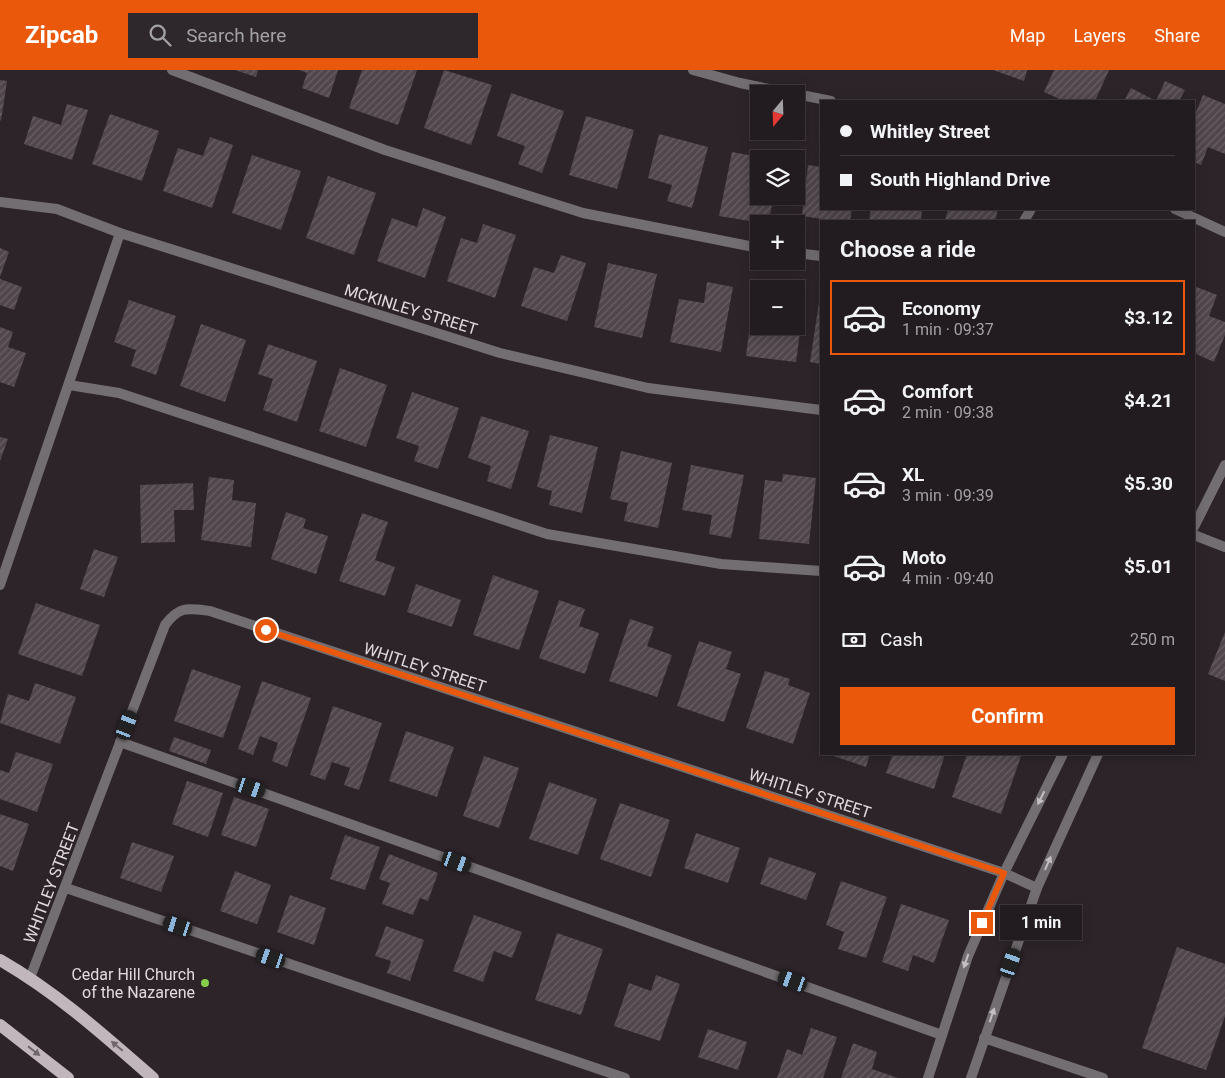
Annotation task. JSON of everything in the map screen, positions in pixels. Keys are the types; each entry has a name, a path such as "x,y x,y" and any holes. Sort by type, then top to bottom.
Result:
{"main road":[{"path":"0,960 30,978 154,1078"},
{"path":"0,1025 68,1078"}],"street":[{"path":"172,70 385,150 582,213 750,246"},
{"path":"693,70 750,85"},
{"path":"805,96 826,100"},
{"name":"MCKINLEY STREET","path":"0,202 57,209 120,233 500,352 648,388 820,410"},
{"path":"1177,210 1225,232"},
{"path":"0,585 120,233"},
{"path":"805,254 820,256"},
{"path":"69,385 119,393 547,534 722,564 820,571"},
{"path":"1195,524 1225,465"},
{"path":"1195,535 1225,547"},
{"name":"WHITLEY STREET","path":"30,978 165,625 172,615 186,608 210,611 1004,873 1037,888"},
{"path":"120,742 942,1034"},
{"path":"928,1078 968,956 1004,873 1063,755"},
{"path":"971,1078 1037,888 1098,755"},
{"path":"66,888 625,1078"},
{"path":"984,1038 1103,1078"}],"building":[{"path":"235,70 258,70 256,77"},
{"path":"299,70 338,70 329,98 302,88 307,73"},
{"path":"362,70 417,70 398,125 349,108"},
{"path":"444,70 492,85 471,145 424,128"},
{"path":"993,70 1027,70 1024,81"},
{"path":"1054,70 1109,70 1095,100 1062,100 1044,92"},
{"path":"0,80 7,81 1,121 0,120"},
{"path":"1165,81 1185,90 1180,100 1156,100"},
{"path":"1131,88 1154,100 1125,100"},
{"path":"511,93 564,111 542,173 518,164 525,146 497,136"},
{"path":"1203,95 1225,104 1225,154 1208,147 1201,165 1195,162 1195,115"},
{"path":"67,104 88,110 72,160 24,144 33,116 61,125"},
{"path":"110,114 159,131 142,181 92,164"},
{"path":"586,116 634,130 617,189 569,175"},
{"path":"659,134 708,147 692,208 667,201 672,185 648,178"},
{"path":"210,137 233,145 212,208 163,191 178,148 203,156"},
{"path":"732,152 750,155 750,205 772,205 770,215 750,215 750,221 719,216"},
{"path":"252,155 301,171 281,230 232,213"},
{"path":"808,165 820,167 820,210 852,210 850,220 822,219 802,215 803,205 805,205"},
{"path":"328,176 376,193 354,255 306,238"},
{"path":"423,208 446,217 425,278 377,261 392,218 417,227"},
{"path":"871,210 922,210 921,220 869,220"},
{"path":"948,210 998,210 995,220 945,220"},
{"path":"483,224 516,235 495,298 447,281 461,238 477,243"},
{"path":"0,248 9,252 0,277"},
{"path":"561,255 586,263 567,321 521,306 534,267 554,273"},
{"path":"608,263 657,274 642,338 594,327"},
{"path":"0,279 22,287 14,310 0,305"},
{"path":"707,282 733,287 721,352 670,342 679,299 704,303"},
{"path":"1195,286 1217,295 1209,316 1225,322 1225,335 1214,362 1195,353"},
{"path":"820,296 820,364 810,362"},
{"path":"129,300 176,316 156,375 131,366 136,350 114,342"},
{"path":"201,324 246,340 225,402 180,386"},
{"path":"750,325 750,335 800,335 796,362 746,356"},
{"path":"0,327 13,332 8,347 26,353 14,387 0,382"},
{"path":"268,344 317,361 297,422 263,410 273,379 258,374"},
{"path":"340,368 387,385 366,447 319,431"},
{"path":"412,392 459,408 438,469 414,461 419,446 396,438"},
{"path":"481,416 529,431 511,489 487,481 491,466 468,458"},
{"path":"550,435 598,447 582,513 549,505 552,491 537,487"},
{"path":"0,437 8,439 0,461"},
{"path":"621,451 672,463 658,528 624,521 628,503 610,499"},
{"path":"691,465 744,475 731,538 709,534 712,515 682,510"},
{"path":"783,474 816,478 809,544 759,539 765,480 782,482"},
{"path":"209,477 234,480 232,500 256,503 251,547 201,540"},
{"path":"193,483 194,510 174,510 175,542 141,543 140,485"},
{"path":"286,512 306,519 303,528 328,536 316,574 271,559"},
{"path":"362,513 388,522 375,560 395,567 385,596 339,581"},
{"path":"94,549 118,557 104,597 80,589"},
{"path":"493,575 539,591 519,650 473,635"},
{"path":"416,584 461,600 452,627 407,612"},
{"path":"559,600 585,609 579,626 599,633 585,674 539,658"},
{"path":"36,603 100,625 82,676 18,654"},
{"path":"630,619 654,627 647,646 672,655 657,697 609,681"},
{"path":"1225,632 1225,681 1208,674"},
{"path":"699,641 732,652 726,669 741,674 724,722 677,706"},
{"path":"192,669 241,686 223,738 174,721"},
{"path":"765,671 790,679 788,685 810,693 793,744 746,728"},
{"path":"262,681 311,698 287,767 272,761 278,743 260,736 253,755 238,749"},
{"path":"35,683 76,697 60,744 0,723 8,694 29,701"},
{"path":"333,706 382,723 359,790 344,785 350,768 332,762 325,780 310,775"},
{"path":"406,731 454,747 437,797 389,781"},
{"path":"174,737 211,750 206,764 169,751"},
{"path":"16,752 53,764 37,812 0,799 0,770 9,773"},
{"path":"831,755 870,755 866,767"},
{"path":"893,755 945,755 934,789 886,773"},
{"path":"967,755 1021,756 1001,814 952,797"},
{"path":"484,756 519,768 499,828 463,816"},
{"path":"187,781 223,793 208,837 172,824"},
{"path":"549,782 597,799 578,855 529,839"},
{"path":"234,797 269,809 256,847 221,835"},
{"path":"620,803 670,820 651,877 600,859"},
{"path":"0,814 29,824 13,871 0,866"},
{"path":"696,833 740,848 728,883 684,868"},
{"path":"345,835 380,847 365,890 330,879"},
{"path":"132,842 174,856 161,892 120,878"},
{"path":"389,854 438,873 428,901 420,898 413,915 382,904 390,883 379,879"},
{"path":"769,857 816,873 806,900 760,884"},
{"path":"235,871 271,885 257,924 220,911"},
{"path":"841,881 887,897 866,958 838,949 844,932 826,925"},
{"path":"290,895 326,908 314,945 277,932"},
{"path":"901,904 949,920 934,963 913,955 908,971 882,962"},
{"path":"474,915 522,932 512,958 494,951 483,982 453,971"},
{"path":"386,926 424,940 410,981 387,973 391,961 375,956"},
{"path":"557,933 603,949 581,1015 535,1000"},
{"path":"1177,947 1225,964 1225,1016 1206,1070 1142,1048"},
{"path":"656,975 680,984 660,1041 614,1026 629,983 651,991"},
{"path":"811,1028 837,1037 823,1078 777,1078 787,1049 802,1055"},
{"path":"708,1029 747,1042 738,1070 698,1057"},
{"path":"853,1043 877,1052 872,1069 898,1078 841,1078"}],"place":[{"name":"Cedar Hill Church of the Nazarene","path":"205,983"}],"route":[{"path":"266,630 1004,873 982,923"}]}
